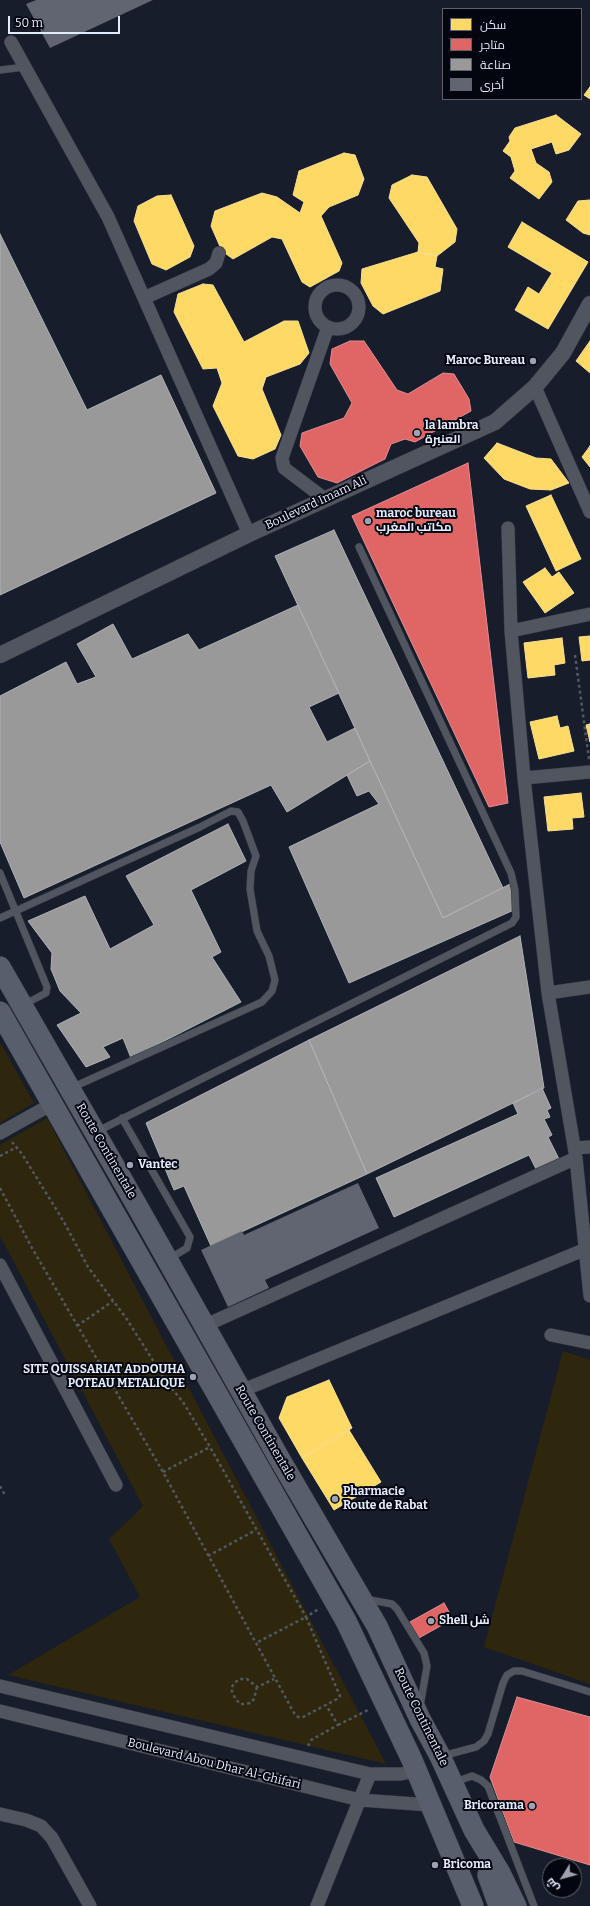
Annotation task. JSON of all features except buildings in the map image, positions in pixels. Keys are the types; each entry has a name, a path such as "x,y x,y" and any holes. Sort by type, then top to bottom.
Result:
{"main road":[{"name":"Route Continentale","path":"0,967 241,1391 377,1626 419,1717 453,1783 474,1830 500,1873 516,1906"},
{"name":"Route Continentale","path":"0,1012 346,1622 416,1771 473,1906"},
{"name":"Route Continentale","path":"432,1811 439,1851 457,1906"},
{"path":"474,1830 499,1906"}],"street":[{"path":"11,42 108,217 249,534"},
{"path":"144,298 209,269 216,263 220,253"},
{"name":"Boulevard Imam Ali","path":"0,655 249,534 495,422 535,387 563,353 590,304"},
{"path":"325,499 284,468 282,458 328,328"},
{"path":"535,387 590,512"},
{"path":"508,528 511,631 524,778 548,993 575,1153 590,1296"},
{"path":"511,631 590,614"},
{"path":"524,778 590,766"},
{"path":"548,993 590,987"},
{"path":"2,1132 52,1104"},
{"path":"204,1326 590,1147"},
{"path":"241,1391 586,1248"},
{"path":"0,1265 116,1485"},
{"path":"551,1334 590,1343"},
{"path":"0,1686 370,1774 401,1774 416,1771"},
{"name":"Boulevard Abou Dhar Al-Ghifari","path":"0,1711 360,1800 432,1811"},
{"path":"317,1906 370,1774"},
{"path":"0,1814 26,1820 41,1826 52,1838 90,1906"}],"lane":[{"path":"0,70 25,67"},
{"path":"95,1132 512,923 516,917 515,890 511,874 359,547"},
{"path":"0,918 200,827 230,811 238,812 256,856 251,871 250,889 257,931 270,956 275,980 272,991 262,1002 70,1089"},
{"path":"0,873 47,987 46,993 22,1005"},
{"path":"122,1118 190,1237 187,1248 167,1260"},
{"path":"361,1599 392,1604 398,1610 424,1653 427,1666 419,1717"},
{"path":"440,1756 476,1747 484,1741 488,1734 503,1683 507,1675 514,1671 590,1692"},
{"path":"453,1783 472,1776 482,1780 488,1786 534,1906"}],"path":[{"path":"575,655 590,766"},
{"path":"0,1188 77,1326 163,1472 274,1679 294,1713 298,1717 303,1717 337,1699 340,1696 339,1691 306,1618 210,1447 183,1402 168,1384 113,1301 88,1267 64,1222 17,1147 2,1132"},
{"path":"0,1156 17,1147"},
{"path":"77,1326 113,1301"},
{"path":"163,1472 210,1447"},
{"path":"0,1486 5,1495"},
{"path":"208,1556 256,1530"},
{"path":"256,1643 306,1618 333,1598"},
{"path":"240,1679 247,1679 257,1687 254,1699 250,1703 244,1704 240,1704 235,1698 231,1689 234,1683 240,1679"},
{"path":"257,1687 274,1679"},
{"path":"302,1758 311,1740 384,1701"},
{"path":"326,1705 338,1725"}],"shaded area":[{"path":"0,1042 34,1103 0,1123"},
{"path":"47,1118 386,1764 8,1675 140,1597 109,1539 143,1506 0,1236 0,1145"},
{"path":"563,1351 590,1360 590,1684 484,1647"}],"place":[{"name":"Maroc Bureau","path":"533,361"},
{"name":"la lambra العنبرة","path":"417,433"},
{"name":"maroc bureau مكاتب المغرب","path":"368,521"},
{"name":"Vantec","path":"130,1165"},
{"name":"SITE QUISSARIAT ADDOUHA POTEAU METALIQUE","path":"193,1377"},
{"name":"Pharmacie Route de Rabat","path":"335,1499"},
{"name":"Shell شل","path":"431,1621"},
{"name":"Bricorama","path":"532,1806"},
{"name":"Bricoma","path":"435,1865"}]}
